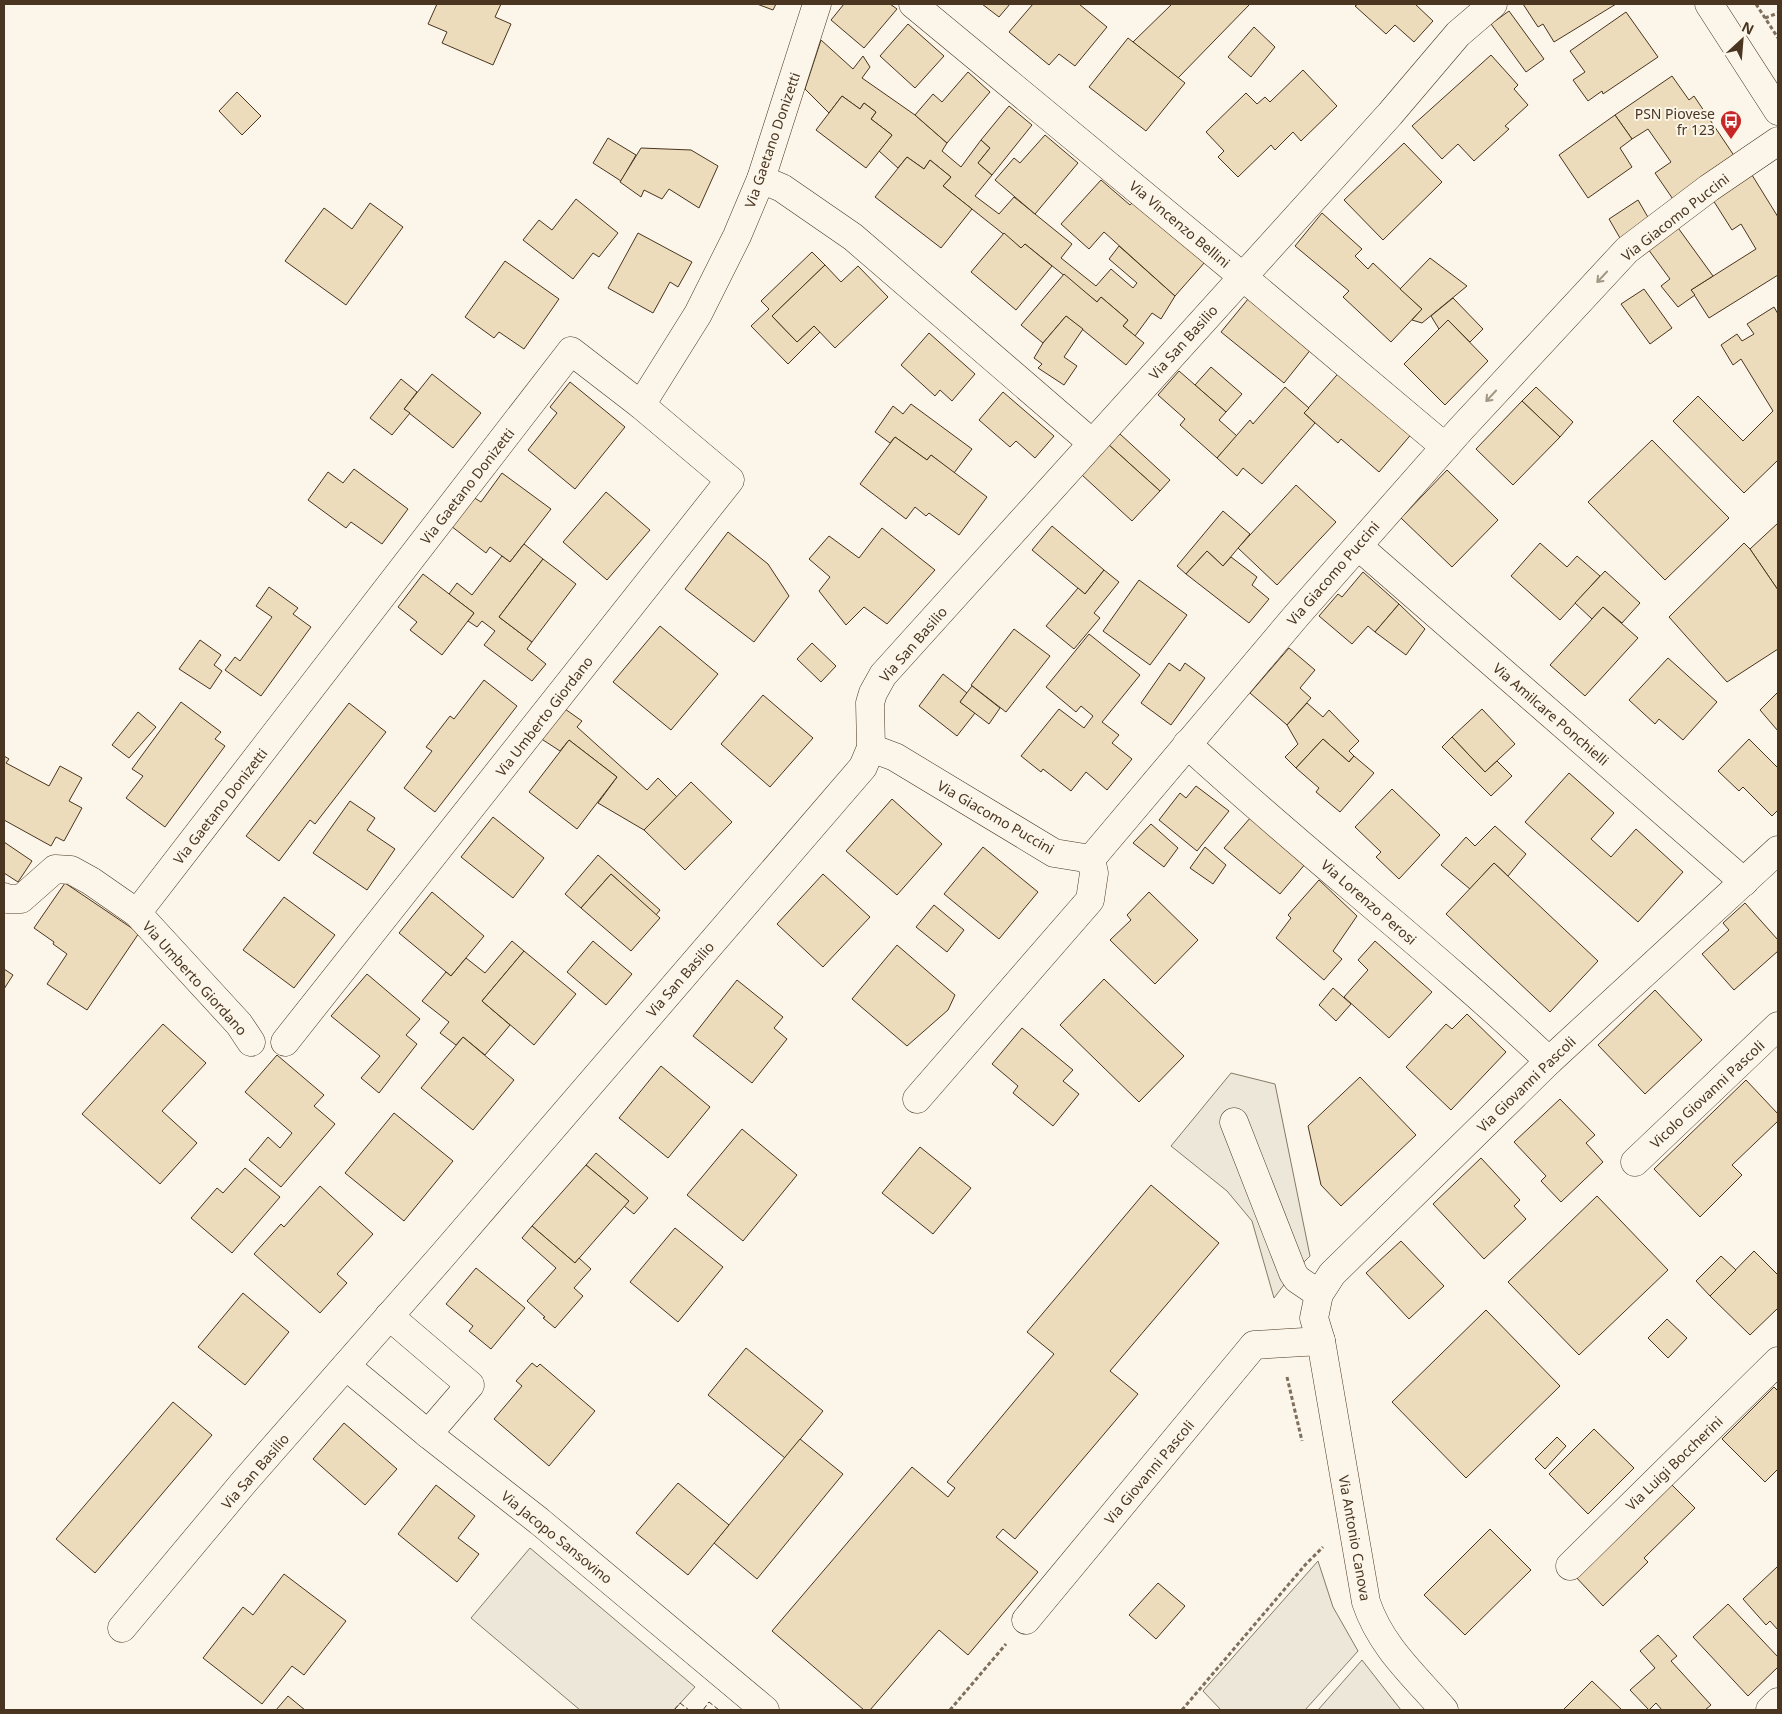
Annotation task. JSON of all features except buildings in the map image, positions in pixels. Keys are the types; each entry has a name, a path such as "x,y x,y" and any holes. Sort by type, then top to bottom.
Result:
{"street":[{"name":"Via Gaetano Donizetti","path":"137,913 571,352 641,405 698,314 737,236 761,179 817,4"},
{"name":"Via Vincenzo Bellini","path":"913,4 1243,276 1445,447"},
{"name":"Via San Basilio","path":"122,1628 244,1482 863,767 871,748 870,703 883,675 1390,114 1458,34 1493,4"},
{"path":"1709,4 1778,111"},
{"name":"Via Giacomo Puccini","path":"871,748 895,758 1054,853 1091,859 1297,615 1445,447 1628,250 1709,188 1778,141"},
{"path":"761,179 782,188 853,237 1092,443"},
{"name":"Via Umberto Giordano","path":"285,1042 730,480 641,405"},
{"name":"Via Amilcare Ponchielli","path":"1358,546 1744,882"},
{"name":"Via Lorenzo Perosi","path":"1187,744 1383,916 1459,979 1549,1061"},
{"name":"Via Giovanni Pascoli","path":"1026,1620 1254,1345 1321,1341 1314,1318 1319,1294 1332,1274 1549,1061 1778,850"},
{"path":"916,1099 1090,900 1094,873 1091,859"},
{"path":"4,897 7,899 21,899 55,869 71,870 91,881 137,913"},
{"name":"Via Umberto Giordano","path":"137,913 239,1024 252,1042"},
{"name":"Vicolo Giovanni Pascoli","path":"1635,1162 1778,1026"},
{"path":"1234,1122 1293,1273 1297,1279 1319,1294"},
{"path":"389,1316 470,1385 428,1434"},
{"name":"Via Antonio Canova","path":"1321,1341 1366,1602 1372,1620 1387,1646 1444,1710"},
{"name":"Via Luigi Boccherini","path":"1570,1566 1778,1361"},
{"name":"Via Jacopo Sansovino","path":"346,1366 428,1434 552,1531 765,1710"},
{"path":"1770,1710 1778,1702"}],"path":[{"path":"1756,4 1778,38"},
{"path":"1765,18 1778,13"},
{"path":"1182,1710 1321,1548 1326,1544 1354,1537"},
{"path":"950,1710 1026,1620"}],"shaded area":[{"path":"1231,1073 1275,1084 1310,1256 1293,1273 1274,1298 1252,1221 1227,1191 1171,1146"},
{"path":"530,1548 695,1687 674,1710 580,1710 471,1618"},
{"path":"1318,1561 1333,1607 1358,1651 1305,1710 1221,1710 1203,1691"},
{"path":"1362,1660 1401,1710 1318,1710"}],"fence":[{"path":"703,1710 709,1702 719,1710"},
{"path":"674,1710 680,1703 689,1710"}],"place":[{"name":"PSN Piovese fr 123","path":"1731,140"}]}
